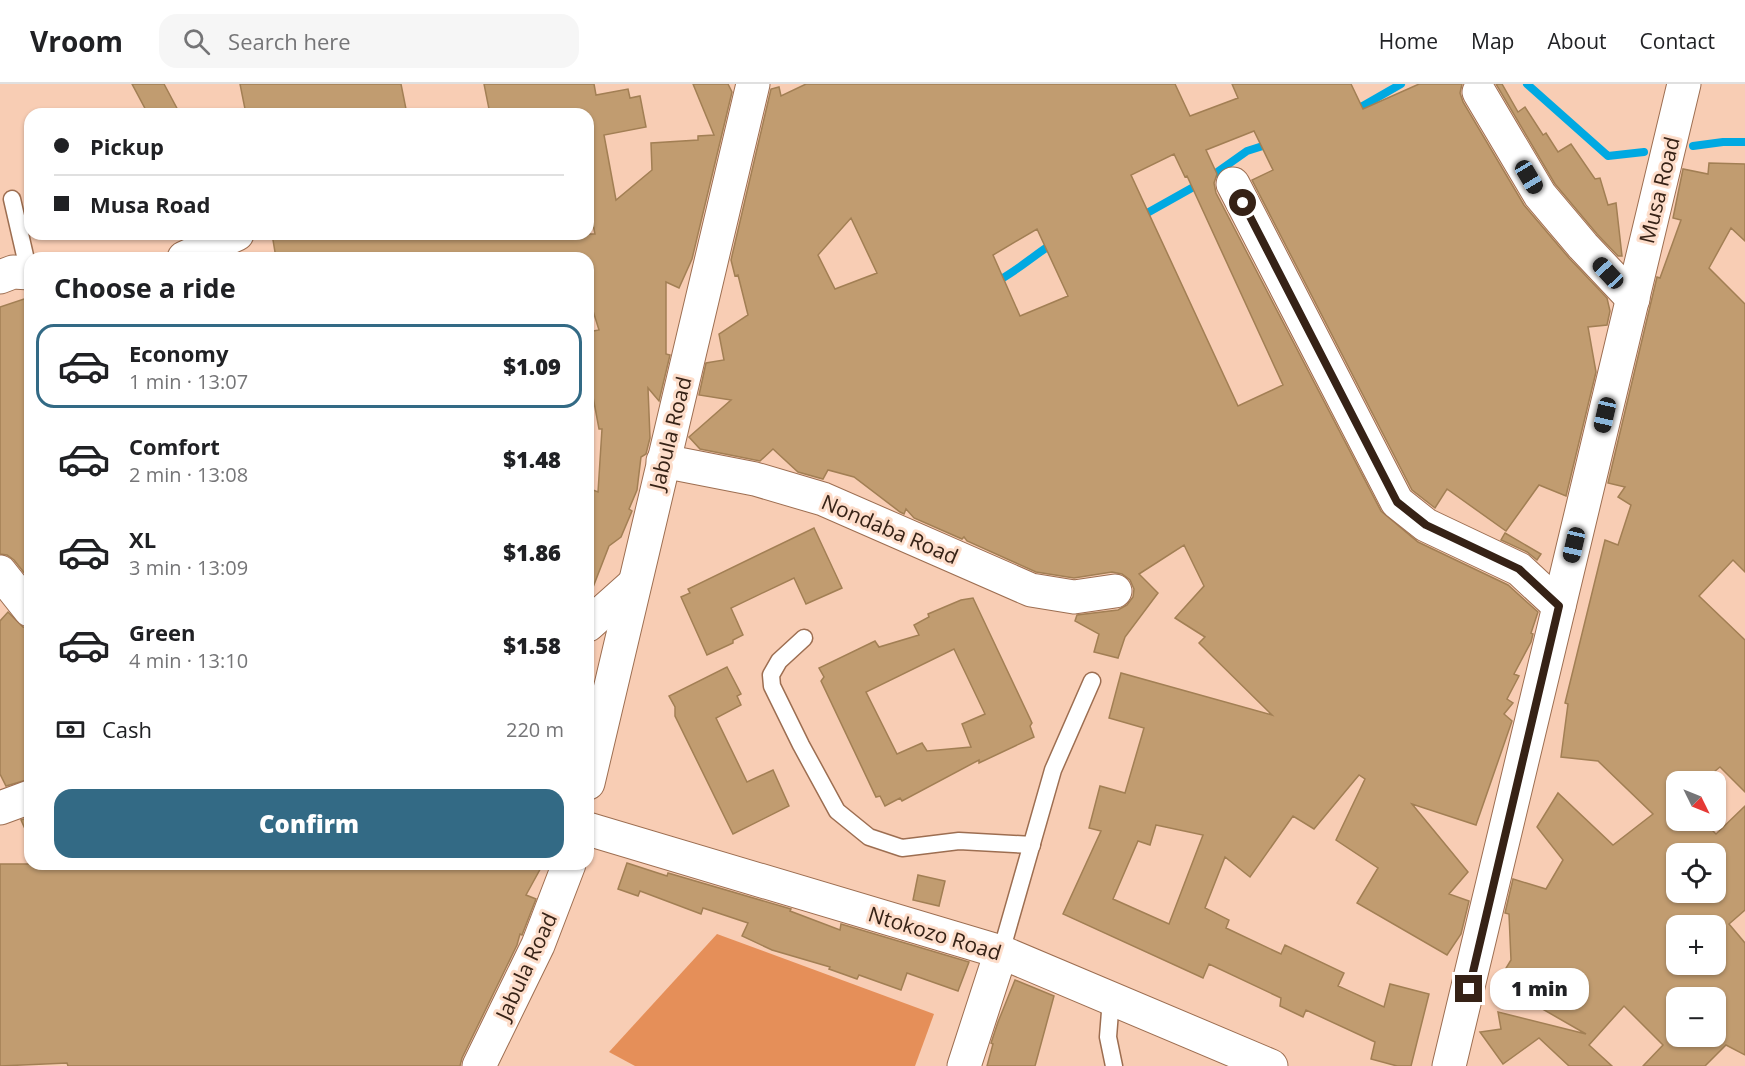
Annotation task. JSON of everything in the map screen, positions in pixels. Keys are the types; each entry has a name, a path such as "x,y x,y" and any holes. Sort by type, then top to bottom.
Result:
{"street":[{"name":"Jabula Road","path":"594,755 753,84"},
{"name":"Musa Road","path":"1449,1066 1684,84"},
{"path":"1479,92 1540,195 1632,299"},
{"path":"1233,184 1397,502 1426,525 1519,569 1559,606"},
{"path":"197,252 224,240"},
{"name":"Nondaba Road","path":"663,461 755,479 823,499 1031,590 1074,597 1115,591"},
{"path":"0,572 24,602"},
{"path":"594,620 634,584"},
{"path":"0,808 24,799"},
{"name":"Ntokozo Road","path":"594,831 1001,952 1271,1066"},
{"name":"Jabula Road","path":"479,1066 538,945 567,870"},
{"path":"964,1066 1001,952"}],"lane":[{"path":"12,200 20,274"},
{"path":"804,638 779,661 771,675 772,686 837,811 869,837 902,848 959,841 1032,845"},
{"path":"1001,952 1053,770 1092,681"},
{"path":"1111,999 1108,1037 1115,1065"}],"shaded area":[{"path":"717,934 934,1014 915,1066 635,1066 609,1052"}],"building":[{"path":"132,84 164,84 177,108 145,108"},
{"path":"240,84 401,84 406,108 245,108"},
{"path":"484,84 594,84 596,95 628,89 630,98 640,96 646,127 604,135 616,200 652,170 651,143 698,140 698,136 714,135 693,84 728,84 732,92 692,259 679,288 666,282 666,354 670,355 659,401 648,388 650,438 646,454 641,457 637,490 629,509 632,511 621,537 609,546 594,585 594,490 598,492 602,429 599,429 594,402 594,331 599,330 594,314 594,252 275,252 273,240 594,240 594,108 489,108"},
{"path":"806,84 1175,84 1190,116 1238,98 1232,84 1351,84 1363,109 1419,84 1462,84 1460,93 1463,102 1524,205 1607,298 1610,311 1607,325 1588,327 1596,372 1566,496 1539,485 1506,531 1447,489 1435,508 1412,490 1252,180 1273,170 1254,131 1206,150 1217,174 1214,183 1216,193 1381,511 1418,542 1508,585 1538,612 1531,633 1533,634 1531,642 1514,674 1519,676 1507,699 1513,703 1504,714 1512,721 1476,825 1412,804 1468,872 1449,894 1469,901 1461,934 1447,955 1357,903 1378,868 1336,840 1365,779 1359,775 1314,829 1293,816 1250,877 1225,857 1205,908 1229,920 1226,928 1281,954 1285,945 1344,973 1338,986 1384,1007 1390,984 1429,994 1411,1066 1397,1066 1371,1059 1375,1042 1306,1010 1303,1017 1280,1006 1281,998 1209,964 1203,978 1063,914 1101,831 1089,828 1100,786 1125,793 1144,728 1109,718 1121,673 1272,715 1199,643 1205,637 1175,618 1204,586 1184,545 1139,574 1158,593 1125,637 1118,658 1094,652 1099,634 1075,621 1077,615 1118,610 1127,605 1133,597 1134,589 1130,580 1122,574 1112,572 1074,578 1036,572 967,541 964,537 962,539 914,518 906,509 904,514 900,512 854,477 828,470 823,479 798,472 773,449 760,461 700,449 689,437 731,400 699,395 706,363 724,360 719,334 748,315 738,275 735,276 731,260 771,89 779,87 781,96","holes":["1174,154 1185,177 1187,176 1283,385 1238,406 1131,175","851,218 877,273 835,289 818,255","1037,229 1068,296 1020,316 993,255","1156,825 1203,835 1169,924 1113,899 1138,841 1150,845"]},
{"path":"1496,84 1502,84 1518,112 1525,107 1543,135 1546,133 1558,152 1571,144 1595,179 1600,178 1608,205 1616,203 1622,256 1618,256 1597,234 1555,184"},
{"path":"1709,163 1745,164 1745,241 1731,228 1709,268 1745,304 1745,572 1733,560 1699,596 1745,640 1745,792 1720,767 1715,771 1666,771 1666,831 1713,831 1716,834 1719,831 1726,831 1726,824 1745,806 1745,910 1729,924 1745,943 1745,1055 1726,1045 1726,987 1666,987 1666,1047 1724,1047 1705,1066 1643,1066 1663,1045 1624,1006 1589,1045 1612,1066 1569,1066 1539,1038 1503,1064 1480,1032 1501,1029 1498,1012 1586,1034 1497,983 1511,960 1509,914 1505,913 1513,879 1546,889 1563,860 1537,827 1558,793 1613,845 1653,814 1598,761 1561,757 1568,704 1565,703 1605,540 1618,545 1631,505 1618,497 1625,487 1608,483 1657,277 1660,278 1681,220 1673,218 1683,169 1708,174"},
{"path":"24,299 24,572 14,560 7,555 0,554 0,307"},
{"path":"814,528 842,588 806,604 794,578 731,608 743,635 733,640 733,643 707,655 681,597 690,593 688,589"},
{"path":"1505,533 1541,554 1537,560 1527,552 1501,540"},
{"path":"973,598 1032,723 1030,726 1034,737 979,763 979,760 902,801 900,798 885,806 880,796 876,797 821,681 824,677 819,668 875,641 879,647 919,635 914,625 929,617 928,614 961,600","holes":["954,649 985,714 962,724 971,747 927,751 922,743 897,754 866,692"]},
{"path":"8,612 24,627 24,781 6,786 0,774 0,621"},
{"path":"727,667 741,694 737,696 741,705 716,718 747,782 773,770 789,806 733,834 675,716 675,707 669,696"},
{"path":"627,863 791,909 790,911 840,930 841,924 969,962 958,991 907,973 901,990 859,975 857,979 829,969 830,967 772,950 742,936 748,923 703,908 701,914 640,891 638,896 618,889"},
{"path":"0,864 24,864 24,870 540,870 526,895 536,899 522,935 520,934 517,945 460,1066 68,1066 67,1063 0,1066"},
{"path":"918,875 945,881 939,906 913,900"},
{"path":"1015,980 1054,996 1035,1066 987,1066 993,1044 991,1043"}],"waterway":[{"path":"1354,111 1401,84"},
{"path":"1527,84 1608,156 1644,152"},
{"path":"1693,146 1745,142"},
{"path":"1140,217 1206,180 1247,151 1272,143"},
{"path":"994,283 1055,242"}],"route":[{"path":"1243,203 1397,502 1426,525 1519,569 1559,606 1469,989"}]}
